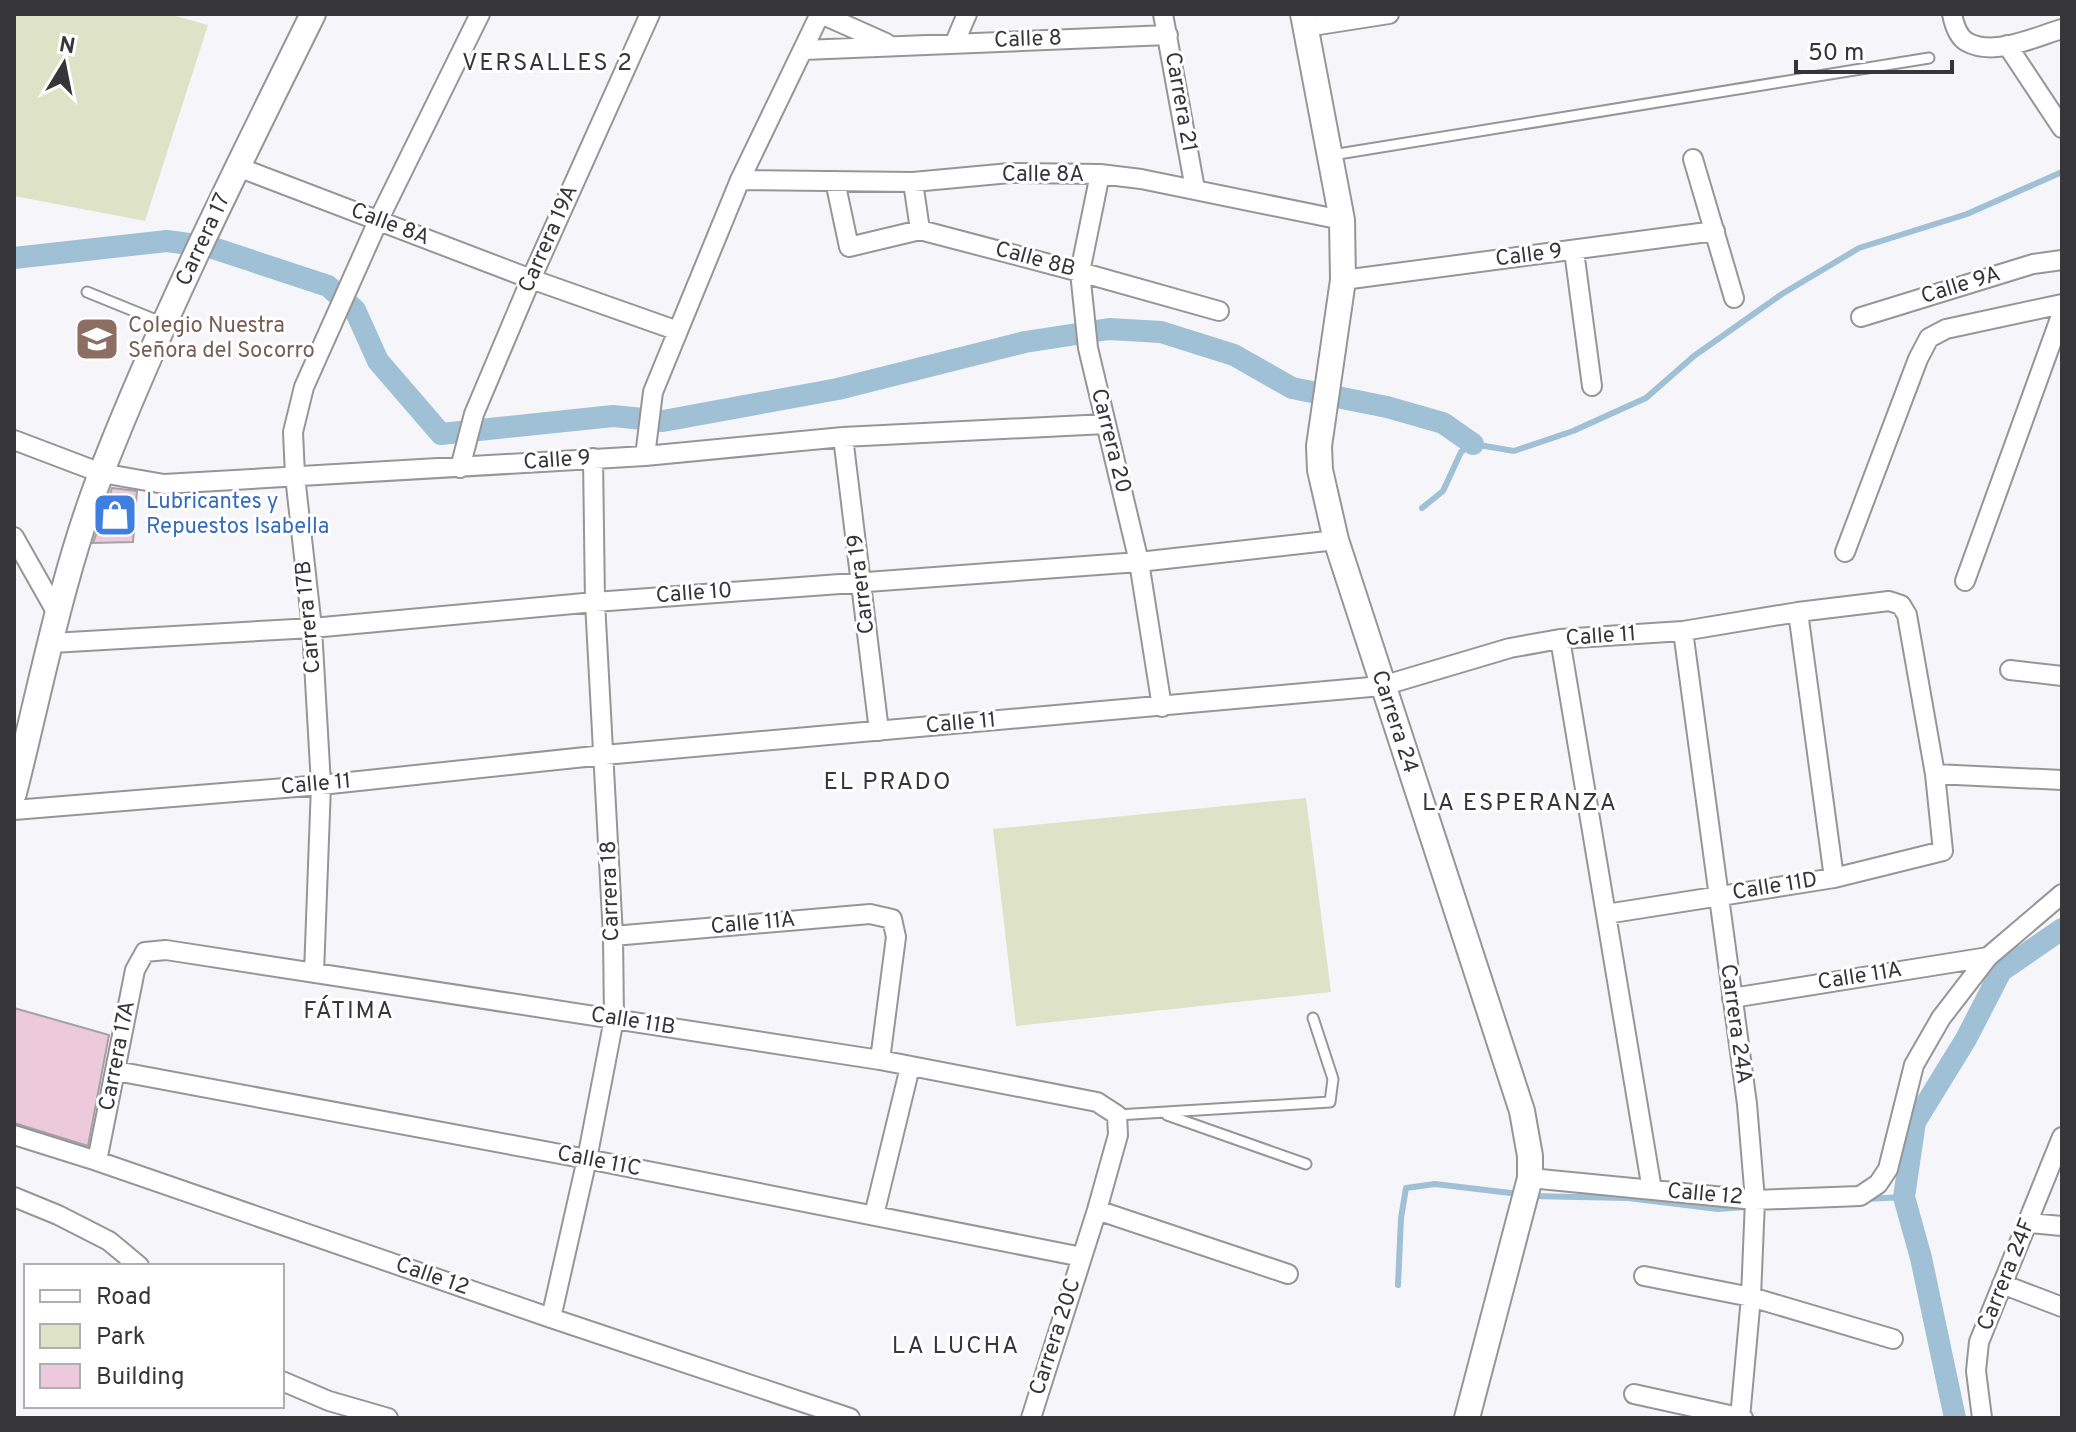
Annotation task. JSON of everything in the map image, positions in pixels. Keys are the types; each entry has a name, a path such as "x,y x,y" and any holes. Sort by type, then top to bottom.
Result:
{"street":[{"name":"Carrera 17","path":"14,793 58,615 101,473 164,323 313,14"},
{"name":"Carrera 17B","path":"314,973 321,785 312,628 293,432 304,387 378,221 480,14"},
{"name":"Carrera 19A","path":"460,468 474,414 650,14"},
{"name":"Calle 8","path":"820,14 888,44"},
{"path":"645,456 653,392 740,180 820,14"},
{"path":"955,42 967,14"},
{"name":"Carrera 21","path":"1163,14 1195,189"},
{"path":"1304,20 1389,14"},
{"path":"1952,14 1955,28 1965,41 1986,47 2007,45 2062,29"},
{"name":"Carrera 24","path":"1304,20 1342,220 1343,280 1320,424 1320,470 1336,540 1382,686 1522,1111 1530,1156 1521,1214 1467,1418"},
{"name":"Calle 8","path":"804,50 888,44 1168,35"},
{"path":"2007,45 2062,128"},
{"path":"1693,159 1734,298"},
{"name":"Calle 8A","path":"238,167 531,279 678,331"},
{"name":"Calle 8A","path":"740,180 913,182 1010,173 1100,174 1195,189 1342,220"},
{"name":"Carrera 20","path":"1100,174 1080,272 1085,325 1139,562 1162,707"},
{"name":"Calle 8B","path":"835,181 849,247 920,230 1219,311"},
{"path":"913,182 920,230"},
{"name":"Calle 9","path":"1343,280 1715,231"},
{"path":"1574,251 1592,386"},
{"name":"Calle 9A","path":"1861,317 2033,264 2062,260"},
{"path":"1845,552 1918,359 1929,338 1946,329 2062,304"},
{"path":"1965,581 2062,313"},
{"name":"Calle 9","path":"14,440 101,473 164,484 645,456 843,437 1106,424"},
{"name":"Carrera 19","path":"843,437 879,731"},
{"name":"Carrera 18","path":"551,1318 587,1159 614,1019 613,936 595,602 593,458"},
{"path":"14,537 58,615"},
{"name":"Calle 10","path":"52,643 312,628 595,602 1139,562 1336,540"},
{"name":"Calle 11","path":"14,810 321,785 604,755 1382,686 1510,648 1560,639 1683,631 1889,601 1901,605 1907,615 1935,774"},
{"path":"1798,612 1834,878"},
{"name":"Carrera 24A","path":"1683,631 1747,1104 1755,1200 1741,1418"},
{"path":"1560,639 1652,1190"},
{"path":"2010,670 2062,676"},
{"path":"1935,774 2062,780"},
{"name":"Calle 11D","path":"1606,914 1834,878 1943,851 1935,774"},
{"path":"1988,957 2062,894"},
{"name":"Calle 11A","path":"613,936 870,914 892,919 896,937 880,1060"},
{"name":"Calle 11B","path":"145,952 166,950 880,1060 1097,1102 1117,1115"},
{"name":"Carrera 17A","path":"97,1161 135,970 145,952"},
{"name":"Calle 12","path":"1528,1183 1755,1200 1860,1196 1878,1184 1888,1169 1914,1065 1941,1018 1988,957"},
{"name":"Calle 11A","path":"1732,998 1988,957"},
{"path":"874,1215 910,1067"},
{"name":"Calle 11C","path":"116,1071 587,1159 1082,1257"},
{"name":"Carrera 20C","path":"1031,1418 1097,1210 1118,1135 1117,1115"},
{"name":"Calle 12","path":"14,1135 850,1418"},
{"name":"Carrera 24F","path":"1982,1418 1976,1371 1979,1342 2062,1137"},
{"path":"14,1197 109,1241 137,1264"},
{"path":"1097,1210 1288,1274"},
{"path":"2029,1223 2062,1226"},
{"path":"1644,1276 1751,1297 1893,1339"},
{"path":"2002,1284 2062,1307"},
{"path":"284,1382 329,1401 388,1418"},
{"path":"1634,1394 1741,1418"}],"lane":[{"path":"1332,155 1929,58"},
{"path":"87,292 164,323"},
{"path":"1117,1115 1330,1102 1333,1079 1313,1018"},
{"path":"1160,1112 1306,1164"}],"green space":[{"path":"14,14 168,14 208,25 145,221 14,196"},
{"path":"1306,798 1331,992 1016,1026 993,829"}],"building":[{"name":"Lubricantes y Repuestos Isabella","path":"112,488 137,491 133,542 93,543"},
{"path":"14,1008 109,1035 88,1146 14,1123"}],"waterway":[{"path":"1422,508 1443,491 1461,452 1473,444 1514,451 1573,431 1646,398 1694,356 1782,294 1859,248 1967,214 2062,172"},
{"path":"14,258 167,241 210,247 328,286 355,310 378,361 441,434 613,416 663,421 838,389 1025,342 1109,329 1161,332 1234,355 1292,388 1387,407 1443,423 1473,444"},
{"path":"1955,1418 1921,1258 1904,1197 1915,1122 1966,1039 2001,971 2062,929"},
{"path":"1398,1285 1401,1218 1406,1188 1435,1184 1519,1194"},
{"path":"1530,1196 1628,1198 1718,1209 1746,1207"},
{"path":"1865,1199 1904,1197"}],"place":[{"name":"Colegio Nuestra Señora del Socorro","path":"97,339"},
{"name":"Lubricantes y Repuestos Isabella","path":"115,515"}],"district":[{"name":"VERSALLES 2","path":"548,64"},
{"name":"EL PRADO","path":"888,783"},
{"name":"LA ESPERANZA","path":"1520,804"},
{"name":"FÁTIMA","path":"349,1012"},
{"name":"LA LUCHA","path":"956,1347"}]}
